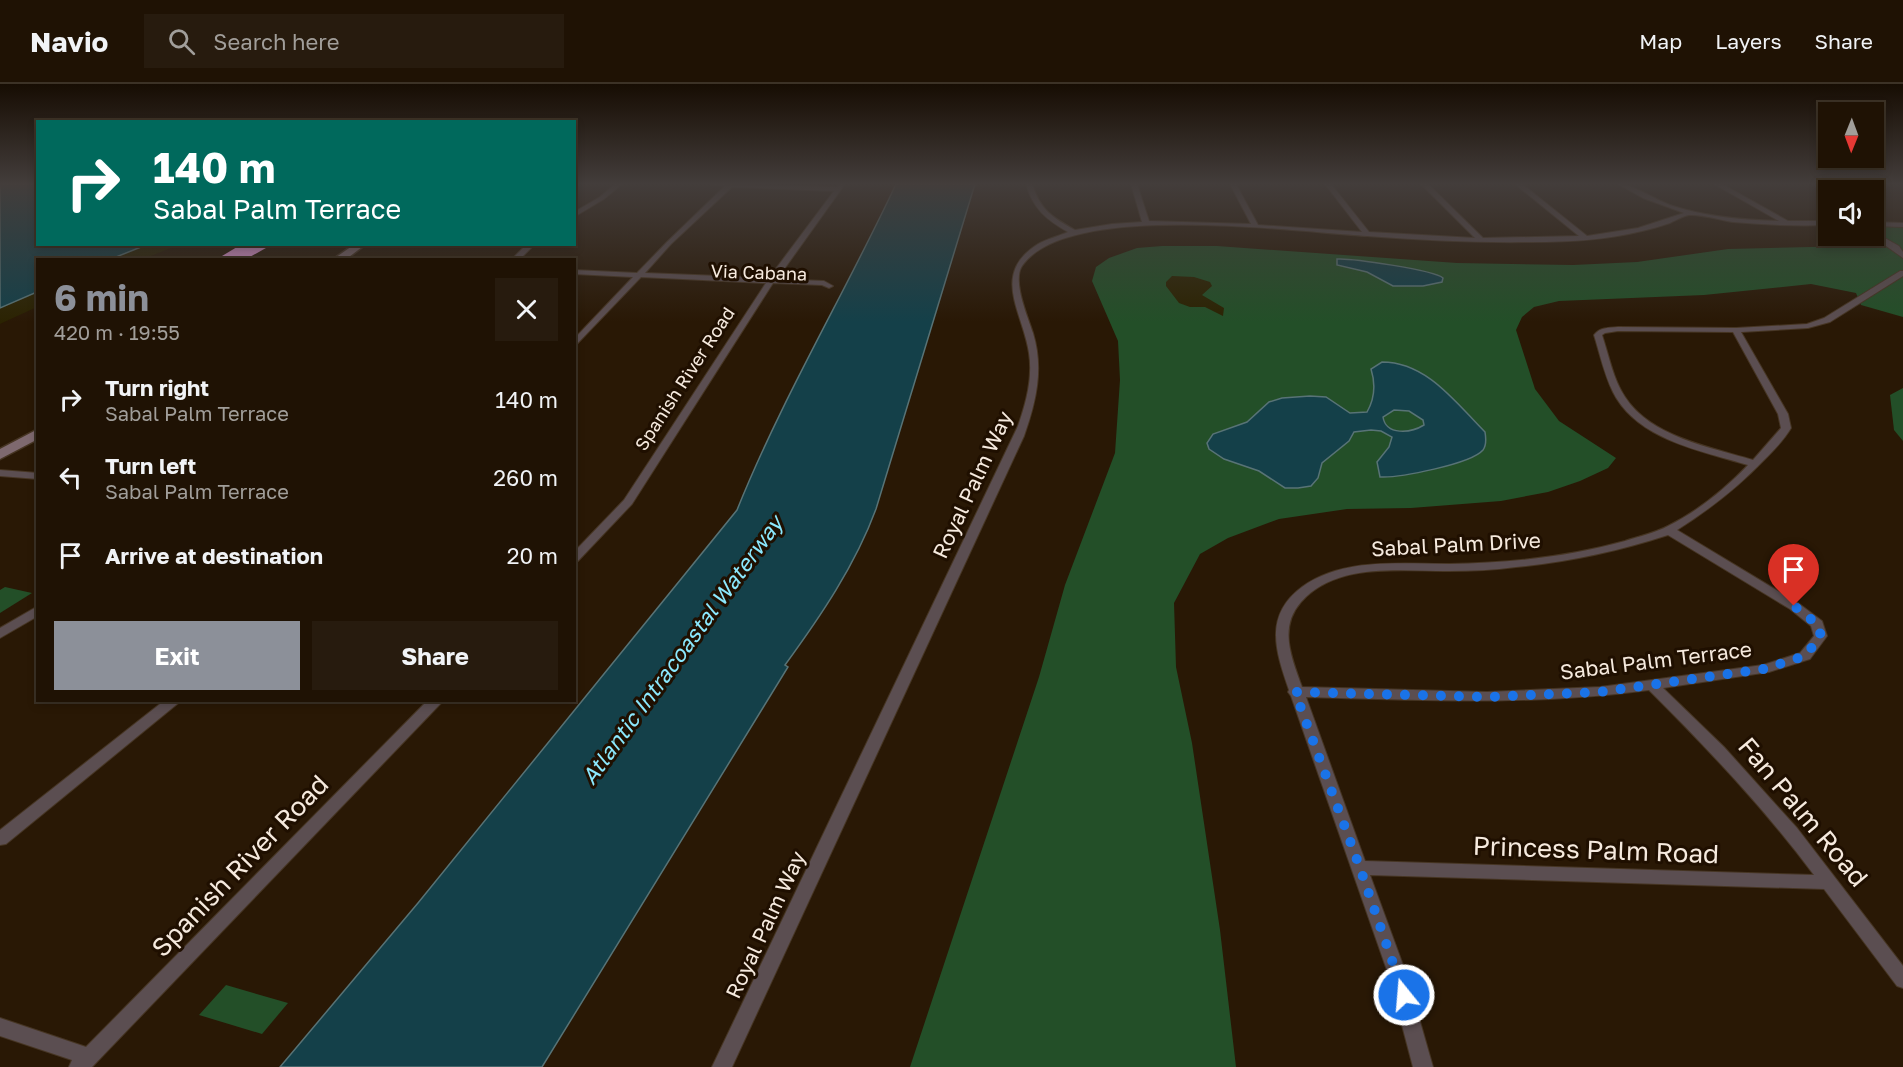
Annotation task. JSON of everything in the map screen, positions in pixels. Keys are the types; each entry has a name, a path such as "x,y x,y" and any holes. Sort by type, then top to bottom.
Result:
{"main road":[{"path":"340,258 359,246"},
{"path":"0,455 36,434"}],"street":[{"path":"576,343 683,230"},
{"name":"Spanish River Road","path":"576,557 628,502 769,284 808,230"},
{"path":"1070,230 1075,233"},
{"name":"Royal Palm Way","path":"722,1067 1019,436 1032,394 1034,365 1031,339 1015,285 1016,271 1031,252 1050,242 1090,230"},
{"name":"Royal Palm Way","path":"1302,230 1481,240 1586,238 1639,230"},
{"path":"1364,230 1367,234"},
{"path":"1471,230 1481,240"},
{"path":"1576,230 1586,238"},
{"path":"1884,240 1903,256"},
{"path":"516,258 530,246"},
{"name":"Via Cabana","path":"576,272 769,284 818,290 829,286 824,283 769,284 576,280"},
{"path":"1754,465 1670,435 1632,412 1620,396 1598,335 1602,331 1618,329 1736,330 1808,326 1827,320 1903,273"},
{"name":"Sabal Palm Drive","path":"1423,1067 1398,976 1295,692 1281,646 1283,620 1290,605 1302,592 1324,579 1364,569 1470,567 1546,560 1597,550 1668,530 1723,496 1783,433 1786,423 1736,330"},
{"path":"0,473 36,477"},
{"name":"Sabal Palm Terrace","path":"1295,692 1487,697 1589,693 1764,669 1805,656 1821,636 1817,624 1794,606 1668,530"},
{"path":"0,634 36,611"},
{"name":"Fan Palm Road","path":"1653,686 1749,782 1830,882 1903,980"},
{"path":"0,839 172,702"},
{"name":"Spanish River Road","path":"84,1062 435,702"},
{"name":"Princess Palm Road","path":"1360,868 1830,882"},
{"path":"0,1027 84,1062"}],"green space":[{"path":"1884,230 1903,230 1903,317 1861,305 1856,293 1811,284 1704,295 1559,301 1534,307 1522,317 1516,330 1535,389 1559,421 1616,458 1608,468 1548,492 1501,501 1411,508 1347,509 1279,519 1228,538 1200,554 1174,603 1176,667 1192,743 1220,930 1236,1067 910,1067 1039,677 1065,585 1115,453 1120,380 1118,341 1092,281 1096,267 1109,258 1137,248 1162,246 1217,246 1457,263 1573,265 1637,262 1728,249 1897,245 1884,237"},
{"path":"1903,388 1903,441 1894,430 1890,395"},
{"path":"5,587 32,593 0,613 0,590"},
{"path":"226,985 288,1003 262,1034 199,1015"}],"sand":[{"path":"0,244 176,246 146,258 36,258 36,307 0,324"},
{"path":"1172,276 1194,277 1210,282 1212,286 1202,295 1224,308 1223,316 1205,307 1190,307 1179,303 1166,286 1166,282"}],"water":[{"path":"0,230 36,230 36,246 144,246 114,258 36,258 36,292 0,308"},
{"name":"Atlantic Intracoastal Waterway","path":"874,230 961,230 876,509 858,551 836,590 785,665 788,667 542,1067 280,1067 418,903 737,510 794,386"},
{"path":"1337,259 1409,268 1443,278 1442,282 1423,286 1393,286 1367,272 1337,265"},
{"path":"1382,362 1398,364 1413,369 1440,386 1485,432 1486,444 1483,450 1450,465 1418,473 1380,477 1377,462 1389,447 1392,437 1381,431 1354,432 1349,441 1322,463 1318,478 1311,486 1285,488 1259,471 1224,459 1209,449 1207,443 1213,434 1247,422 1269,402 1282,398 1326,397 1350,413 1367,412 1374,391 1371,369","holes":["1394,410 1409,411 1423,420 1424,425 1413,430 1400,431 1394,430 1385,423 1383,417"]}],"building":[{"path":"239,246 269,246 248,258 222,256"}],"route":[{"path":"1404,995 1295,692 1487,697 1545,695 1653,686 1764,669 1805,656 1821,636 1817,624 1794,606"}]}
